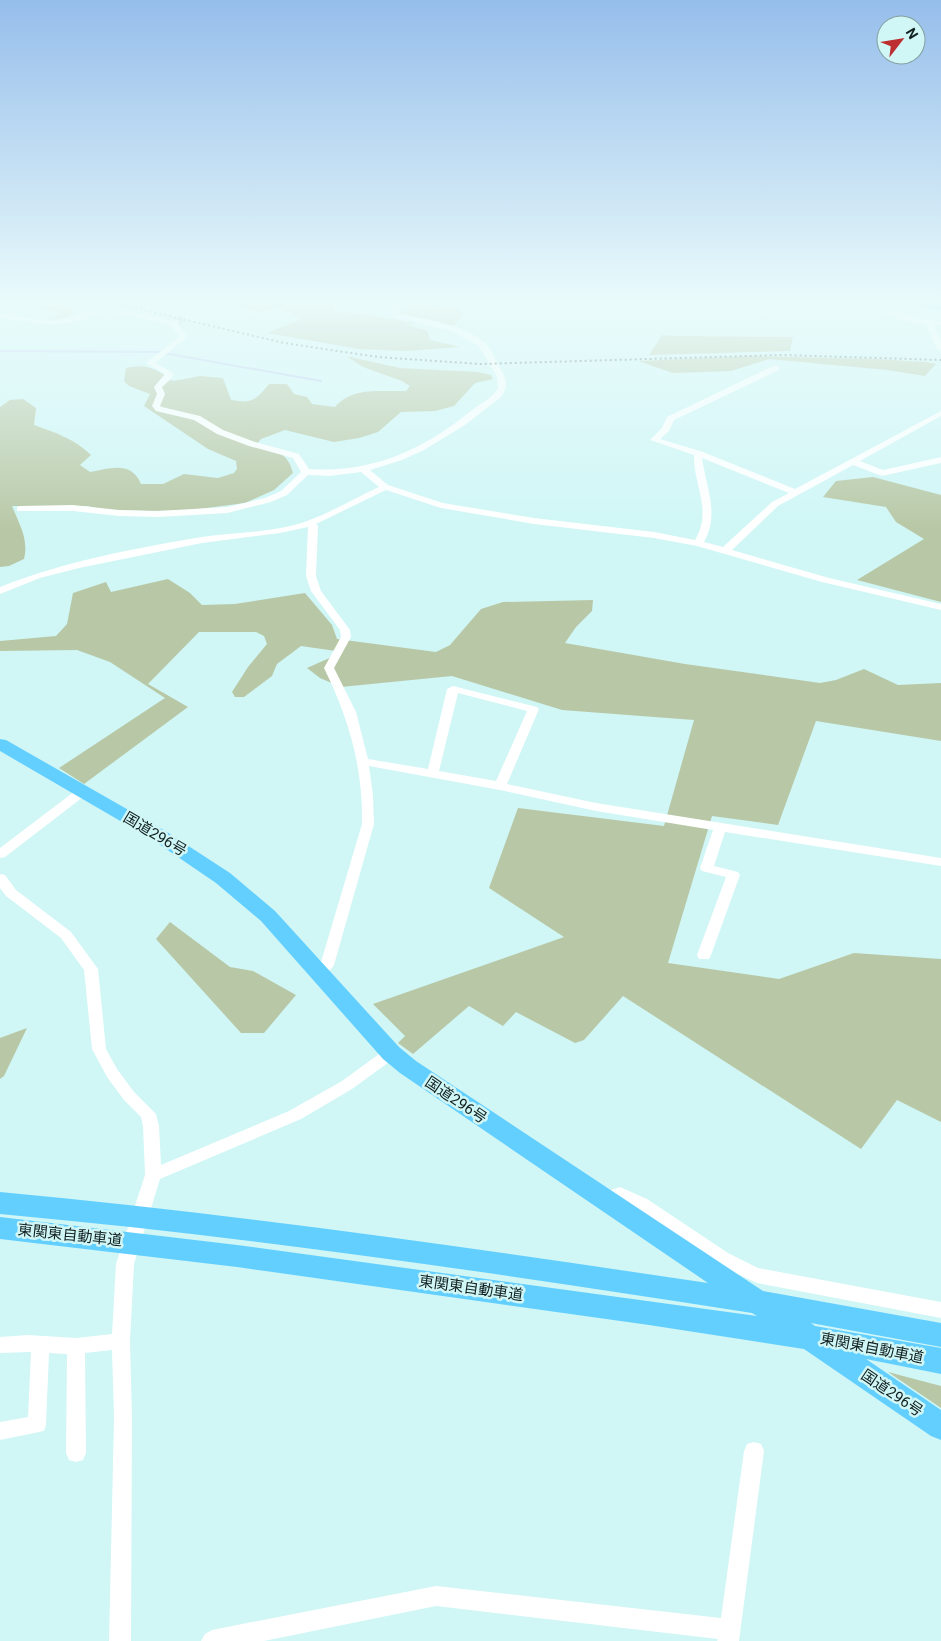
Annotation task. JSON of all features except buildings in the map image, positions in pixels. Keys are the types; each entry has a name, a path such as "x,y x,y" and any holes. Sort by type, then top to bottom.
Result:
{"highway":[{"name":"国道296号","path":"0,744 190,855 223,878 268,916 391,1053 437,1088 941,1426"},
{"name":"東関東自動車道","path":"0,1203 120,1213 307,1236 829,1313 941,1335"},
{"name":"東関東自動車道","path":"0,1228 109,1238 683,1318 844,1342 941,1361"}],"street":[{"path":"168,377 158,387 161,394 156,406 159,409 197,418 220,432 252,444 296,456 306,472"},
{"path":"20,509 74,508 120,513 167,514 235,509 251,505 284,493 306,472 333,473 364,470 404,456 436,441 465,422 500,393 503,384 500,377"},
{"path":"758,377 670,419 666,429 654,440 700,454 797,493"},
{"path":"725,551 775,504 941,413"},
{"path":"698,543 703,536 707,521 707,505 698,460 700,454"},
{"path":"854,462 882,473 941,460"},
{"path":"364,470 385,487 424,500 534,521 654,535 698,543 826,580 941,607"},
{"path":"0,591 36,576 78,565 202,540 280,530 310,523 385,487"},
{"path":"310,523 313,526 311,576 316,591 345,630 346,636 328,668 345,698 352,720 362,761 369,807 368,824 327,965 318,970"},
{"path":"433,773 453,689 533,709 500,786"},
{"path":"362,761 500,786 596,807 941,862"},
{"path":"0,854 83,791"},
{"path":"704,954 732,875 707,868 720,828"},
{"path":"0,878 11,893 66,935 90,968 99,1049 112,1073 129,1096 148,1114 152,1126 151,1181 127,1254 121,1341 123,1418 120,1641"},
{"path":"151,1181 295,1115 347,1085 391,1053"},
{"path":"605,1199 620,1194 632,1198 688,1237 744,1270 758,1275 941,1310"},
{"path":"0,1345 28,1343 76,1346 121,1341"},
{"path":"0,1431 36,1425 40,1345"},
{"path":"76,1346 76,1453"},
{"path":"212,1641 436,1596 729,1636 754,1451"}],"green space":[{"path":"125,377 166,377 173,381 197,377 223,378 231,400 238,401 249,401 257,397 269,384 287,384 294,394 307,397 312,404 335,407 342,400 359,393 406,391 410,386 390,377 492,377 493,379 475,383 454,406 435,411 401,412 378,432 359,438 334,442 285,430 261,439 255,446 284,456 293,473 274,490 245,503 191,510 150,511 106,510 87,506 12,506 24,538 24,559 9,566 0,567 0,407 10,400 23,399 36,408 34,425 57,433 85,449 91,455 80,465 90,472 119,468 125,469 137,476 141,484 163,484 184,474 218,478 234,473 237,469 236,461 208,449 144,406 150,394 129,386 124,381"},
{"path":"873,477 941,495 941,602 857,580 924,539 896,522 886,507 823,497 836,481"},
{"path":"168,579 190,593 202,605 235,604 305,593 332,625 337,639 436,652 450,645 481,609 503,602 593,600 592,611 576,627 565,643 685,664 820,683 836,680 864,669 898,685 941,683 941,741 816,721 778,825 712,816 668,963 779,979 854,953 941,959 941,1122 897,1100 861,1149 623,996 584,1040 575,1043 516,1012 503,1026 469,1006 413,1054 398,1043 405,1036 373,1004 564,937 489,888 518,808 664,826 694,720 562,710 452,676 341,687 320,678 307,668 343,652 301,646 277,664 272,676 244,697 235,697 232,692 248,667 267,644 264,636 256,632 199,632 148,684 188,707 84,784 59,768 165,698 110,662 77,650 0,651 0,641 56,636 67,624 73,593 106,582 111,592"},
{"path":"170,922 230,967 253,971 296,995 264,1033 241,1033 156,939"},
{"path":"27,1028 4,1076 0,1079 0,1038"},
{"path":"888,1372 941,1386 941,1408"}],"waterway":[{"path":"296,377 321,381"}]}
